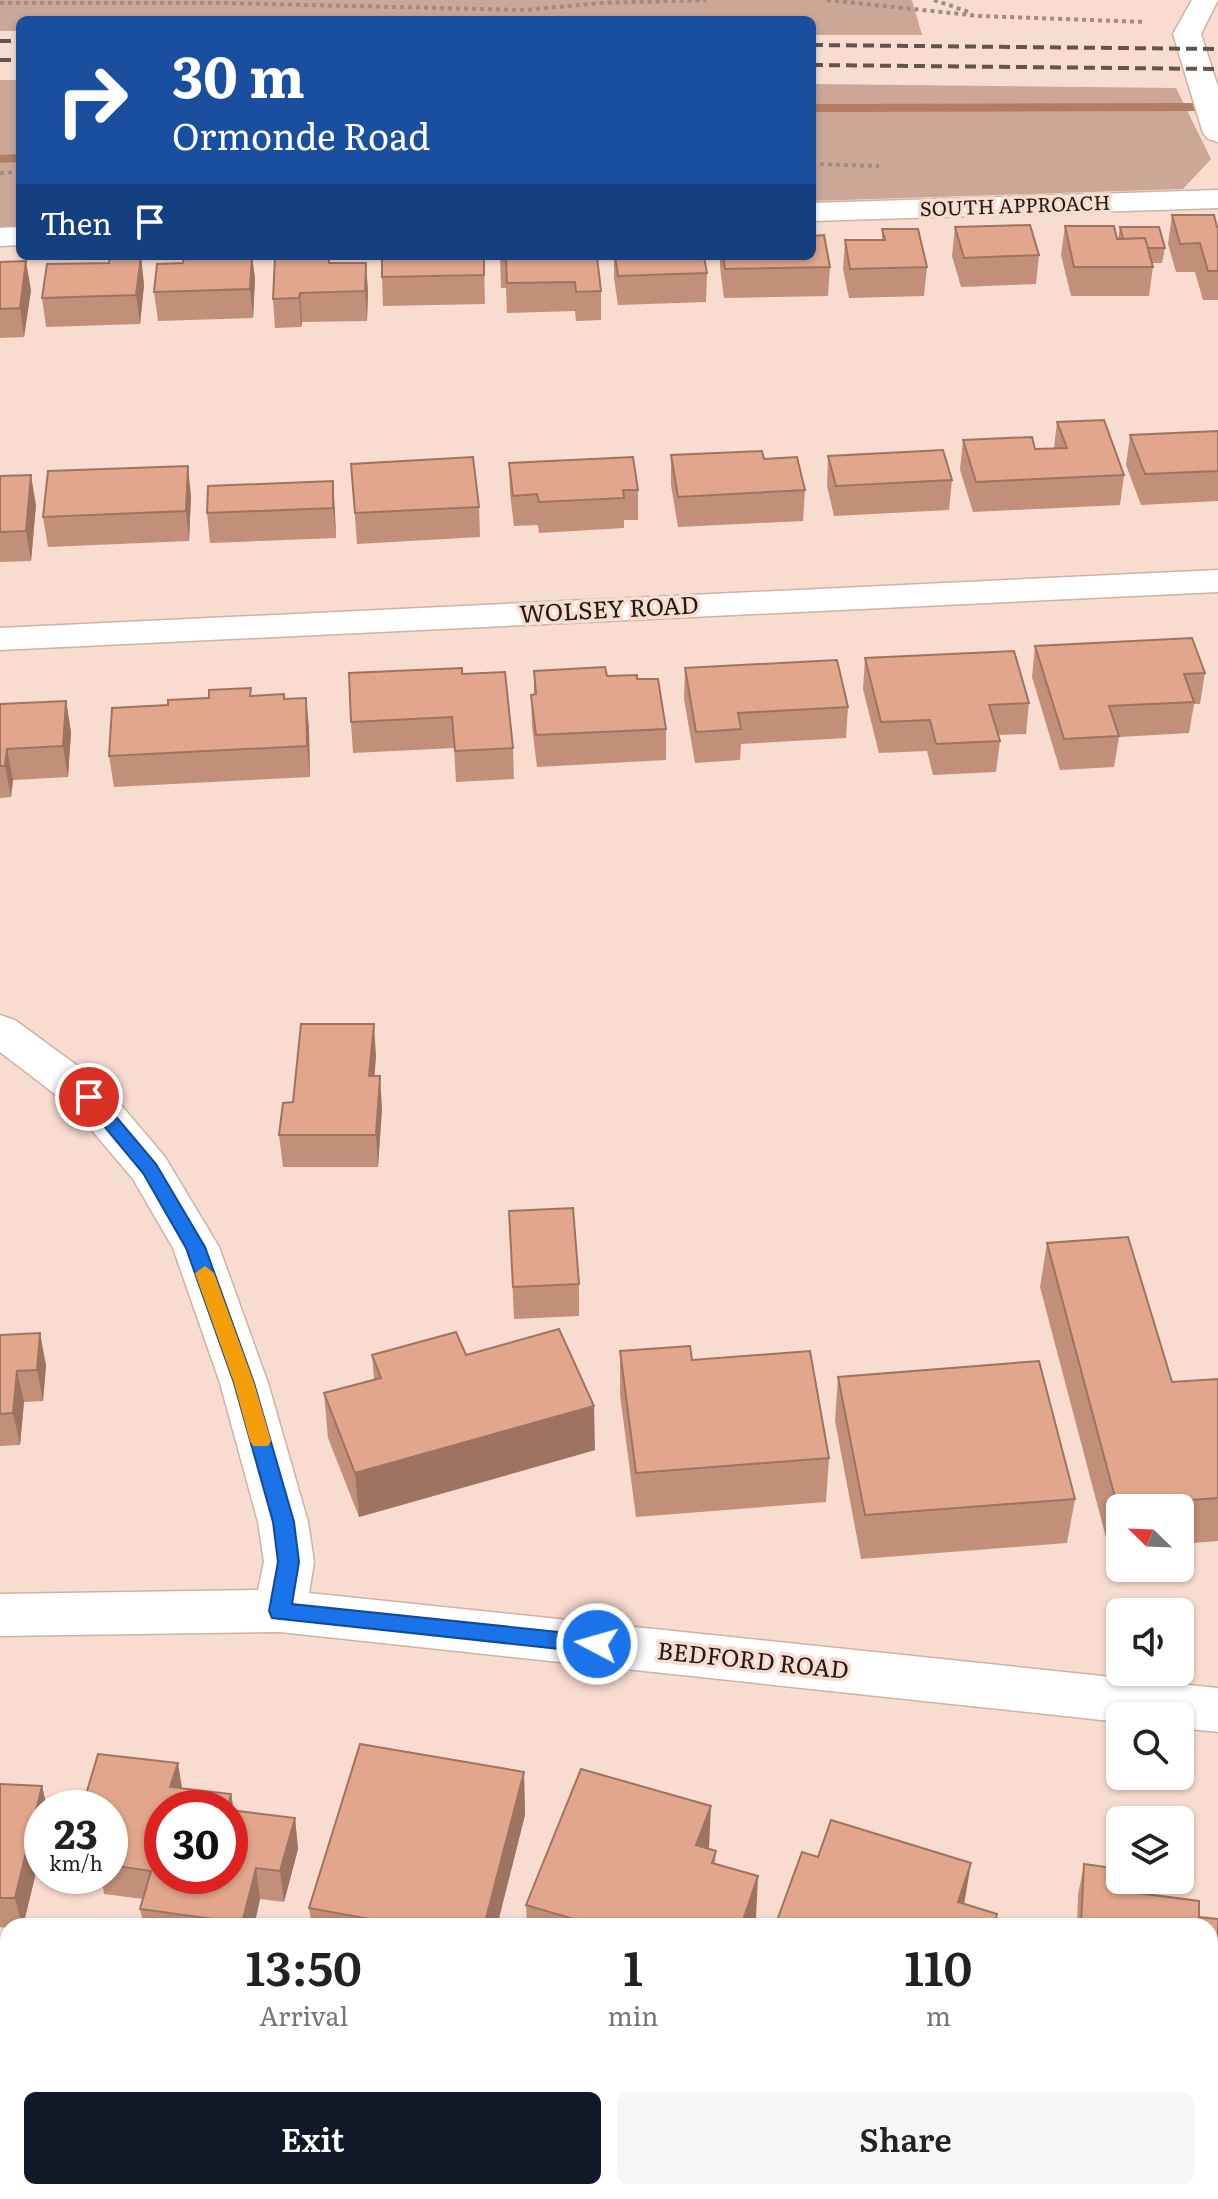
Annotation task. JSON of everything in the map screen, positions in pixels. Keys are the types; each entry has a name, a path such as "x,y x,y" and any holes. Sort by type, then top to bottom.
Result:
{"street":[{"path":"1198,12 1187,34 1211,113"},
{"name":"SOUTH APPROACH","path":"816,212 1218,199"},
{"name":"WOLSEY ROAD","path":"0,639 1218,581"},
{"path":"0,1030 89,1097 149,1168 196,1247 244,1383 283,1522 289,1562 280,1611"},
{"name":"BEDFORD ROAD","path":"0,1615 280,1611 1218,1710"}],"path":[{"path":"0,3 223,3 524,10 601,3 706,0"},
{"path":"827,0 980,16 1198,12"},
{"path":"934,0 980,16"}],"shaded area":[{"path":"0,0 912,0 922,35 816,35 816,16 16,16 16,31 0,31"},
{"path":"0,80 16,80 16,226 0,227"},
{"path":"816,84 1176,88 1211,159 1183,189 816,201"}],"building":[{"path":"1172,215 1214,215 1218,227 1218,271 1208,271 1200,243 1180,244"},
{"path":"1030,225 1039,255 964,258 955,227"},
{"path":"1065,226 1114,226 1117,239 1145,238 1153,267 1074,267"},
{"path":"1120,227 1159,227 1165,248 1148,248 1145,238 1123,239"},
{"path":"882,229 918,229 927,267 850,269 845,240 885,240"},
{"path":"824,235 830,267 725,269 724,260 816,260 816,236"},
{"path":"109,260 140,260 136,295 42,298 47,264 109,263"},
{"path":"183,260 252,260 250,289 154,292 157,264 183,263"},
{"path":"275,260 366,263 365,291 300,293 299,298 273,299"},
{"path":"382,260 484,260 484,275 382,277"},
{"path":"506,260 597,260 601,291 576,292 575,282 507,283"},
{"path":"616,260 705,260 707,273 618,276"},
{"path":"26,261 20,308 0,309 0,262"},
{"path":"1104,420 1124,475 976,482 963,440 1032,437 1035,449 1067,448 1057,422"},
{"path":"1218,431 1218,471 1145,474 1130,435"},
{"path":"943,450 952,480 836,486 828,456"},
{"path":"762,451 764,459 797,457 805,490 678,497 671,455"},
{"path":"473,457 479,507 355,513 351,464"},
{"path":"633,457 638,490 623,490 624,498 539,502 537,494 513,496 509,463"},
{"path":"188,466 186,511 43,517 48,471"},
{"path":"31,475 26,531 0,532 0,476"},
{"path":"333,481 333,508 207,513 208,486"},
{"path":"1192,638 1205,673 1184,674 1194,702 1109,706 1119,736 1064,739 1035,646"},
{"path":"1014,651 1029,703 989,705 1000,741 936,744 930,720 881,722 865,658"},
{"path":"837,660 848,707 738,713 741,729 696,732 685,668"},
{"path":"605,667 607,676 637,675 637,679 658,679 666,729 536,735 531,695 536,694 534,671"},
{"path":"462,668 462,674 505,672 513,748 455,751 452,717 351,722 349,673"},
{"path":"251,688 250,696 284,694 284,699 306,698 307,746 109,756 112,708 168,705 168,700 209,698 209,690"},
{"path":"66,701 63,746 7,749 5,766 0,766 0,704"},
{"path":"301,1024 374,1024 369,1076 380,1076 376,1135 279,1135 283,1103 293,1102"},
{"path":"573,1208 579,1284 513,1287 509,1211"},
{"path":"1128,1237 1172,1382 1218,1379 1218,1498 1194,1500 1194,1494 1114,1494 1047,1243"},
{"path":"559,1329 594,1406 355,1473 324,1393 381,1378 372,1355 456,1332 466,1355"},
{"path":"40,1333 37,1370 17,1371 13,1413 0,1414 0,1335"},
{"path":"690,1346 692,1360 810,1351 829,1458 636,1473 620,1351"},
{"path":"1039,1361 1075,1499 865,1515 838,1377"},
{"path":"360,1744 524,1772 486,1918 364,1918 309,1908"},
{"path":"98,1754 178,1763 170,1787 196,1790 144,1790 144,1870 128,1868 128,1790 87,1790"},
{"path":"581,1769 711,1806 696,1845 716,1851 712,1863 758,1876 744,1918 570,1918 526,1905"},
{"path":"0,1784 42,1786 41,1790 24,1790 24,1861 15,1898 0,1898"},
{"path":"248,1812 295,1818 280,1871 256,1868 243,1918 206,1918 140,1909 144,1894 248,1894"},
{"path":"831,1820 971,1863 958,1902 997,1914 996,1918 778,1918 802,1852 818,1857"},
{"path":"1084,1864 1106,1867 1106,1894 1146,1894 1199,1901 1199,1917 1208,1918 1081,1918"}],"waterway":[{"path":"816,108 1218,107"},
{"path":"0,159 16,158"}],"railway":[{"path":"0,41 16,41"},
{"path":"816,45 1218,49"},
{"path":"0,60 16,60"},
{"path":"816,65 1218,69"}],"slow traffic":[{"path":"205,1273 261,1441"}],"route":[{"path":"89,1097 149,1168 196,1247 244,1383 283,1522 289,1562 280,1611 597,1644"}]}
